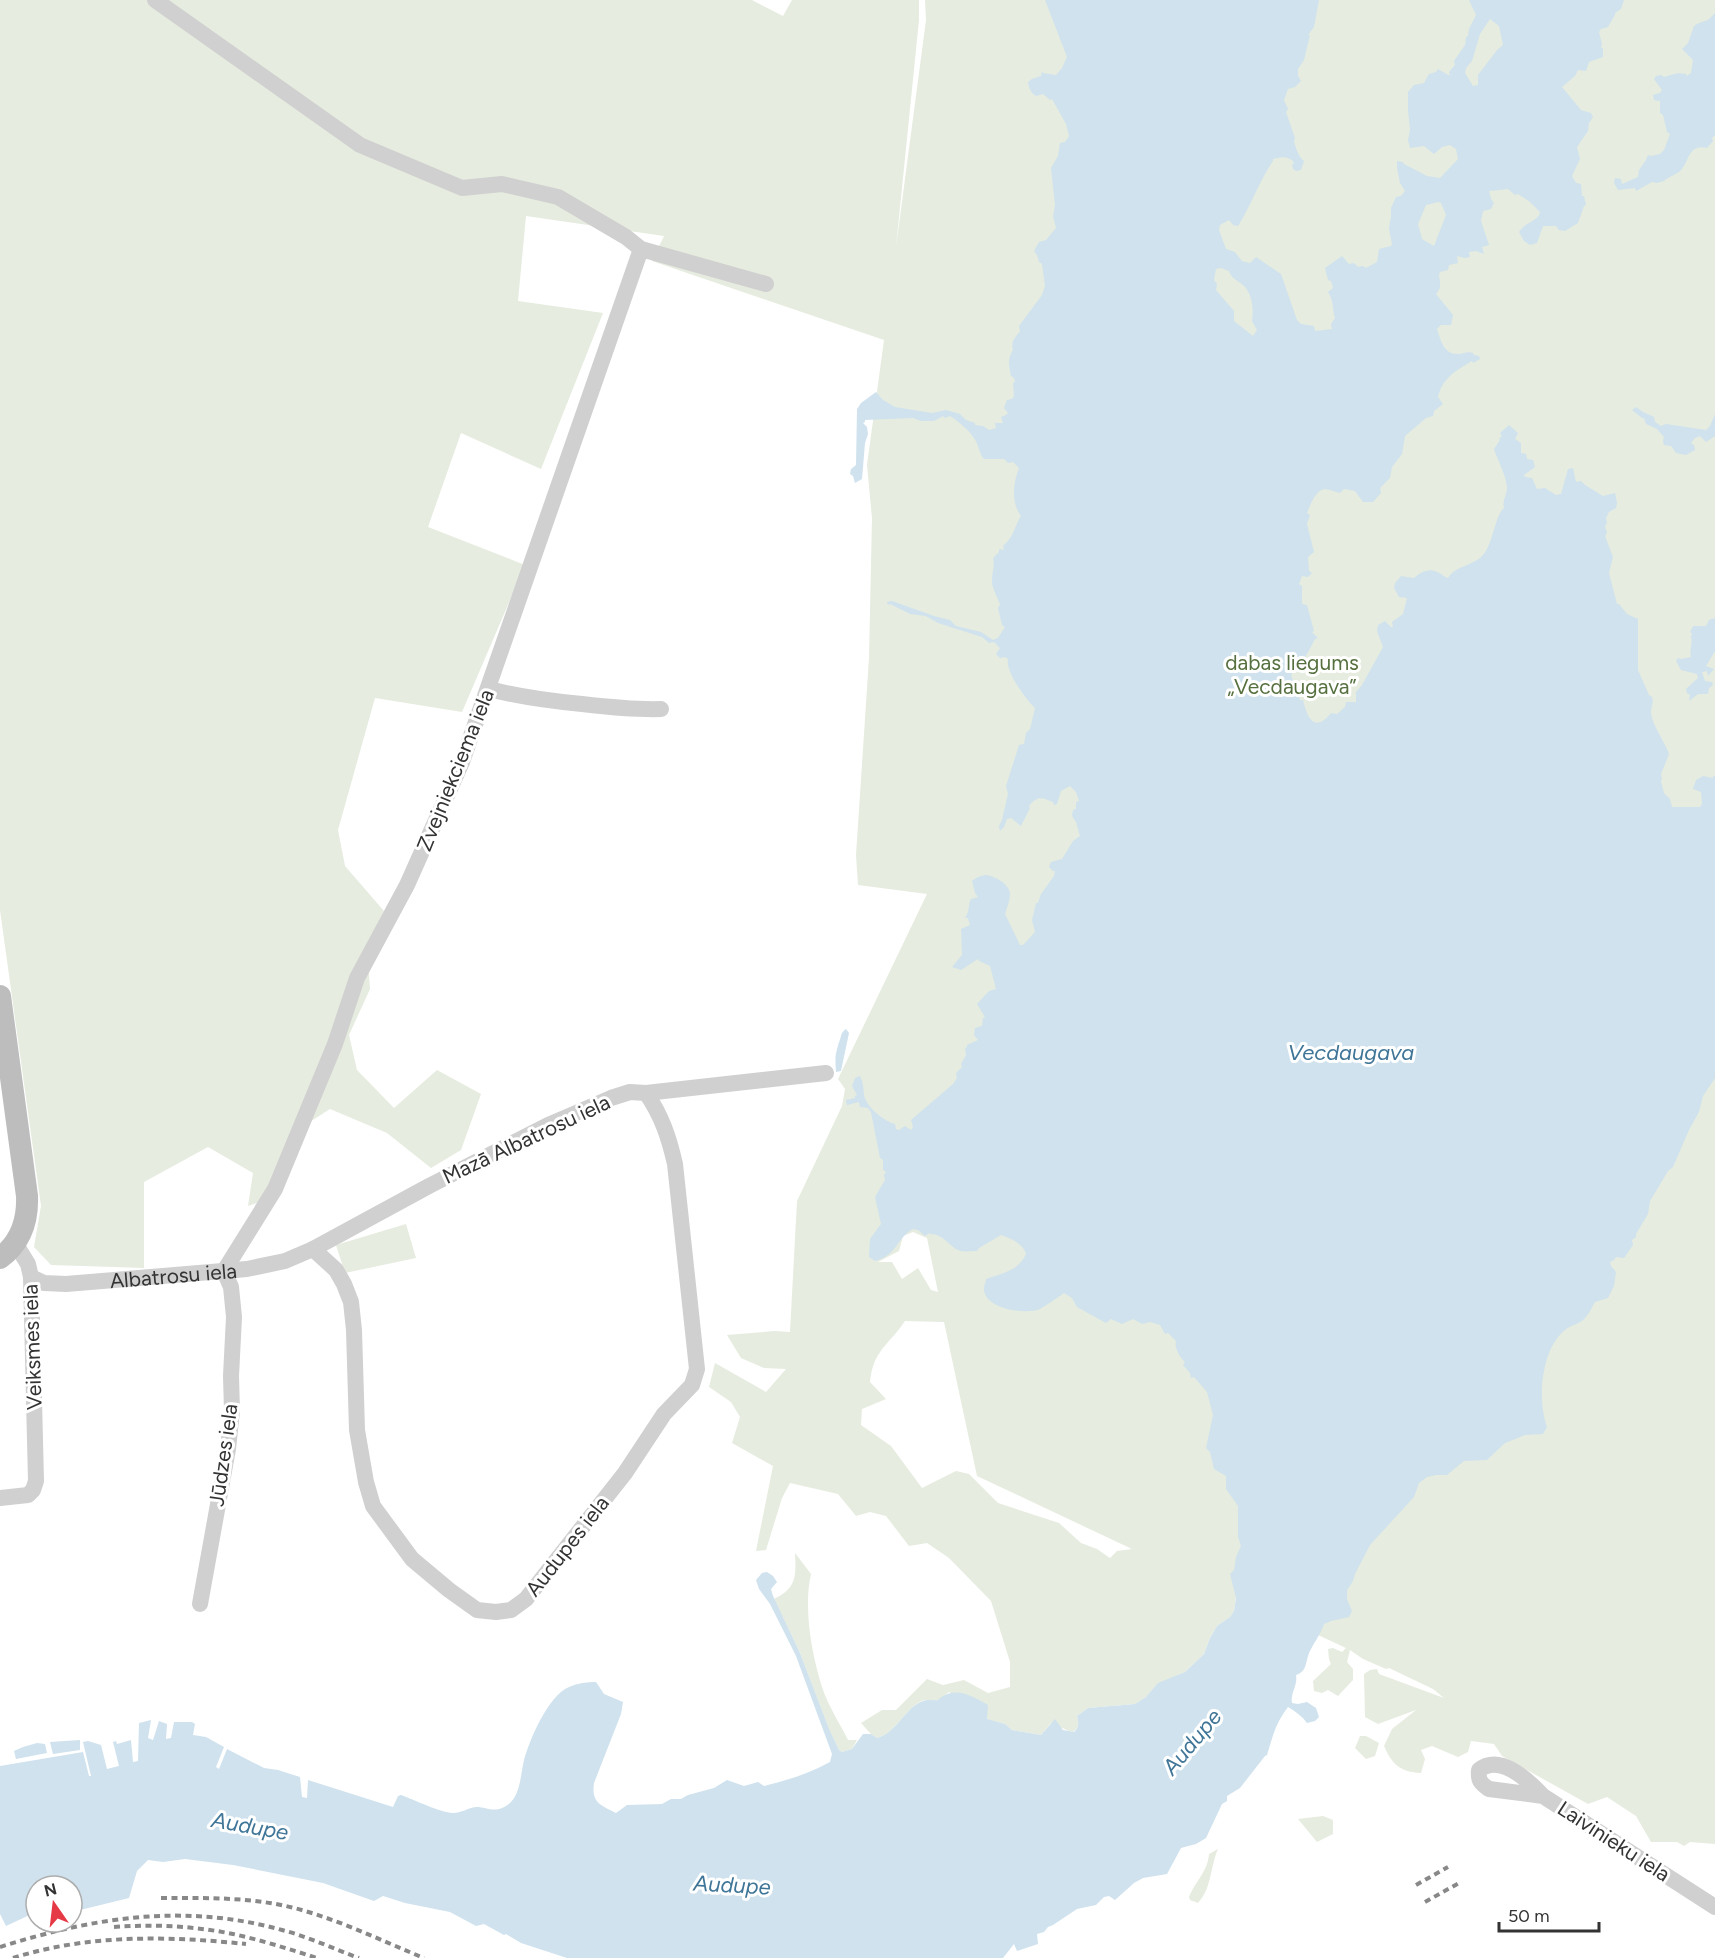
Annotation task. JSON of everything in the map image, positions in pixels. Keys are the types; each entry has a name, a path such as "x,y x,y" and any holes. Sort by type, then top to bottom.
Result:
{"main road":[{"name":"Veiksmes iela","path":"0,996 27,1205 23,1229 7,1251"}],"street":[{"path":"155,0 360,145 462,188 502,184 558,197 626,237 641,249 766,284"},
{"name":"Zvejniekciema iela","path":"224,1271 275,1189 335,1044 357,978 412,874 462,762 641,249"},
{"path":"489,689 518,696 599,706 635,710 661,709"},
{"name":"Mazā Albatrosu iela","path":"313,1250 429,1186 535,1132 611,1098 630,1092 646,1093 826,1073"},
{"name":"Audupes iela","path":"313,1250 336,1270 351,1302 357,1430 366,1482 373,1506 412,1559 449,1590 477,1610 496,1612 511,1610 526,1599 625,1473 664,1414 692,1385 697,1370 675,1164 670,1139 659,1111 646,1093"},
{"name":"Albatrosu iela","path":"31,1277 44,1283 66,1284 247,1269 285,1261 313,1250"},
{"name":"Veiksmes iela","path":"0,1497 28,1495 33,1490 36,1481 31,1277 28,1264 7,1251"},
{"name":"Jūdzes iela","path":"200,1604 228,1449 232,1411 234,1317 231,1287 224,1271"},
{"name":"Laivinieku iela","path":"1543,1796 1715,1907"}],"green space":[{"name":"dabas liegums „Vecdaugava”","path":"0,0 752,0 783,16 792,0 919,0 919,20 896,247 926,20 925,0 1715,0 1715,1844 1690,1842 1684,1846 1677,1842 1651,1842 1636,1816 1607,1797 1588,1804 1502,1756 1494,1744 1471,1741 1468,1752 1458,1757 1432,1746 1421,1750 1425,1759 1421,1773 1402,1769 1390,1758 1384,1746 1392,1729 1416,1710 1378,1724 1365,1717 1364,1674 1377,1669 1379,1674 1444,1698 1433,1689 1389,1668 1386,1669 1363,1659 1350,1650 1347,1662 1353,1669 1353,1680 1338,1696 1328,1690 1322,1693 1314,1691 1313,1681 1331,1664 1328,1649 1333,1648 1342,1652 1346,1648 1236,1597 1234,1611 1230,1617 1217,1626 1204,1654 1185,1672 1158,1684 1146,1697 1135,1704 1088,1708 1077,1716 1078,1725 1073,1732 1051,1723 1041,1735 1012,1730 1005,1724 989,1720 949,1692 936,1701 920,1702 889,1732 877,1738 861,1723 882,1710 896,1710 927,1679 943,1685 964,1680 988,1693 1010,1687 1010,1662 991,1601 949,1558 927,1543 909,1546 886,1516 870,1512 856,1516 838,1494 790,1483 782,1498 766,1550 756,1551 773,1466 732,1443 740,1417 731,1402 709,1387 715,1363 766,1392 786,1369 764,1368 741,1358 727,1335 790,1332 797,1201 842,1106 845,1089 838,1079 927,894 858,885 856,855 869,658 872,518 867,465 884,340 652,261 664,236 526,216 518,301 603,313 541,469 461,433 428,527 525,565 462,712 375,698 338,830 345,866 384,911 367,946 370,989 349,1035 357,1070 394,1108 437,1070 481,1094 461,1150 431,1168 387,1133 330,1109 294,1132 263,1201 248,1206 253,1173 208,1147 144,1182 144,1268 51,1265 34,1247 41,1206 0,910","holes":["913,1232 927,1238 938,1292 931,1290 918,1268 902,1279 892,1262 878,1262 899,1251 903,1236","905,1321 944,1322 977,1476 1132,1549 1117,1551 1110,1558 1097,1549 1081,1543 1059,1523 998,1503 969,1474 956,1471 922,1488 891,1446 861,1425 862,1409 886,1399 870,1382 874,1362"]},
{"path":"406,1224 416,1258 345,1273 336,1245"},
{"path":"795,1553 811,1574 808,1617 815,1663 823,1690 848,1740 857,1740 852,1749 842,1752 829,1730 800,1653 774,1599 782,1595 794,1580"},
{"path":"1360,1736 1366,1736 1379,1743 1375,1756 1366,1759 1355,1748"},
{"path":"1323,1816 1333,1820 1333,1834 1317,1842 1298,1819"},
{"path":"1218,1849 1203,1897 1198,1903 1190,1900 1189,1897 1204,1871 1209,1854"}],"water":[{"name":"Vecdaugava","path":"1045,0 1319,0 1314,27 1308,35 1310,35 1304,60 1298,69 1301,81 1295,87 1288,89 1284,100 1295,138 1295,146 1304,161 1301,170 1293,169 1293,161 1288,158 1273,159 1238,226 1233,225 1229,220 1220,225 1219,230 1226,249 1235,252 1242,261 1250,263 1256,257 1281,274 1297,320 1301,324 1314,326 1315,331 1332,329 1331,324 1335,318 1328,292 1333,288 1325,268 1342,256 1349,264 1354,263 1358,267 1366,268 1377,262 1379,249 1391,246 1389,229 1391,208 1396,197 1401,196 1405,191 1400,183 1397,161 1427,176 1440,178 1458,159 1456,149 1450,145 1442,147 1434,154 1424,146 1410,148 1408,92 1414,85 1424,83 1429,74 1438,69 1450,76 1449,72 1465,45 1466,37 1476,15 1469,0 1624,0 1621,9 1615,13 1608,27 1599,32 1603,57 1589,62 1586,71 1578,70 1575,76 1562,87 1581,110 1591,113 1593,117 1588,131 1577,147 1580,159 1572,176 1576,183 1581,184 1582,196 1584,196 1586,205 1578,223 1565,231 1559,230 1556,226 1543,226 1537,243 1530,245 1524,241 1519,232 1537,218 1540,212 1530,202 1508,189 1489,191 1494,203 1491,209 1483,211 1481,221 1489,245 1482,247 1484,254 1476,251 1469,252 1470,257 1457,256 1458,263 1449,265 1448,270 1440,272 1440,287 1436,294 1453,315 1451,325 1441,325 1437,329 1443,346 1449,352 1458,354 1471,352 1480,359 1473,363 1472,361 1443,384 1438,397 1443,404 1434,411 1433,416 1426,418 1405,436 1402,454 1392,467 1390,478 1380,488 1381,493 1373,502 1363,502 1355,491 1344,489 1340,493 1325,489 1318,492 1311,503 1307,513 1310,515 1307,524 1314,552 1308,557 1309,571 1312,573 1308,577 1302,576 1299,584 1302,586 1302,604 1307,605 1314,631 1312,632 1318,638 1315,639 1298,671 1291,675 1294,684 1293,692 1299,696 1300,700 1303,700 1309,717 1316,723 1331,713 1337,714 1345,707 1346,702 1356,702 1356,692 1383,647 1377,631 1378,625 1385,621 1393,627 1392,622 1403,614 1407,598 1399,597 1394,588 1395,583 1401,576 1414,578 1429,570 1448,578 1455,571 1479,559 1486,550 1498,517 1504,508 1507,488 1504,473 1494,449 1499,438 1502,437 1500,433 1509,425 1518,433 1515,439 1521,443 1521,453 1526,454 1527,459 1533,460 1535,467 1524,475 1532,478 1537,489 1545,488 1556,495 1561,494 1568,469 1573,468 1576,482 1581,481 1603,496 1615,493 1616,508 1609,512 1605,526 1607,533 1605,536 1613,557 1609,573 1617,604 1627,614 1638,619 1638,670 1652,697 1652,716 1669,754 1661,774 1664,793 1670,799 1672,807 1700,807 1701,792 1693,789 1696,780 1703,776 1713,778 1715,776 1715,1078 1703,1096 1699,1112 1673,1167 1668,1171 1650,1201 1648,1214 1636,1237 1632,1240 1633,1245 1624,1258 1616,1257 1610,1262 1616,1272 1614,1286 1608,1298 1595,1302 1585,1318 1565,1330 1551,1349 1543,1375 1542,1389 1542,1403 1547,1427 1543,1434 1525,1435 1505,1443 1487,1460 1464,1461 1447,1475 1427,1477 1419,1483 1414,1497 1370,1545 1347,1590 1347,1599 1352,1611 1349,1617 1324,1624 1303,1671 1296,1675 1292,1703 1307,1702 1316,1708 1319,1717 1307,1723 1288,1707 1277,1725 1267,1755 1240,1788 1227,1796 1227,1801 1222,1804 1206,1838 1196,1844 1181,1848 1167,1874 1143,1878 1115,1900 1109,1896 1104,1897 1096,1905 1077,1909 1048,1927 1044,1932 1037,1934 1038,1944 1017,1951 1014,1944 1003,1958 567,1958 521,1943 484,1924 476,1926 450,1912 383,1896 374,1901 323,1883 233,1865 185,1859 163,1862 148,1860 137,1871 129,1898 84,1909 84,1874 24,1874 24,1918 6,1926 0,1914 0,1766 83,1752 89,1776 91,1776 83,1742 88,1741 101,1745 107,1769 119,1766 113,1742 116,1741 117,1744 131,1740 133,1762 138,1761 139,1723 151,1720 148,1738 153,1740 159,1721 167,1724 166,1739 171,1738 174,1722 192,1722 195,1724 193,1735 206,1737 224,1747 216,1767 219,1769 227,1749 264,1768 300,1777 302,1797 307,1798 308,1780 393,1807 398,1796 401,1795 447,1812 456,1813 476,1807 495,1810 508,1805 513,1800 531,1741 554,1699 569,1687 596,1682 604,1694 623,1702 621,1714 593,1790 598,1802 616,1813 627,1805 662,1804 671,1799 681,1799 714,1788 727,1780 744,1786 758,1782 764,1786 806,1773 830,1762 832,1754 796,1656 770,1604 759,1589 756,1580 762,1573 767,1572 777,1582 771,1589 773,1596 800,1653 829,1729 842,1752 852,1749 863,1734 871,1734 877,1738 884,1735 916,1704 925,1700 938,1700 950,1693 963,1694 988,1705 987,1719 1005,1724 1012,1730 1041,1735 1055,1719 1063,1730 1074,1732 1078,1725 1077,1716 1088,1708 1135,1704 1146,1697 1158,1683 1185,1672 1204,1654 1217,1626 1230,1617 1234,1611 1236,1598 1230,1574 1234,1570 1241,1546 1238,1537 1238,1506 1226,1489 1226,1476 1214,1469 1210,1452 1206,1448 1213,1415 1207,1392 1194,1377 1191,1378 1183,1365 1185,1362 1178,1352 1176,1341 1168,1333 1165,1334 1160,1325 1150,1322 1142,1324 1133,1319 1122,1324 1111,1319 1106,1323 1077,1307 1072,1298 1064,1293 1034,1311 1006,1309 990,1301 984,1288 986,1279 1014,1268 1026,1254 1019,1244 1001,1235 977,1251 963,1251 953,1247 939,1236 929,1233 925,1236 913,1229 888,1255 875,1261 869,1257 870,1239 881,1224 875,1197 885,1180 886,1172 883,1170 883,1160 880,1158 871,1112 868,1108 860,1107 859,1102 847,1105 846,1100 855,1098 857,1095 852,1086 855,1078 860,1076 865,1100 872,1109 895,1124 896,1129 899,1130 905,1126 911,1130 913,1127 911,1120 953,1084 966,1055 965,1048 978,1040 974,1035 975,1028 982,1026 985,1017 977,1004 989,991 996,989 990,966 978,959 961,970 952,967 962,955 961,929 970,925 968,918 965,918 970,901 978,897 972,881 988,875 1007,887 1010,896 1005,914 1020,945 1023,945 1035,932 1032,920 1036,903 1054,876 1055,871 1049,867 1051,862 1062,859 1073,841 1080,836 1072,816 1073,810 1076,809 1076,802 1079,801 1076,792 1070,786 1061,791 1057,804 1054,805 1053,802 1044,799 1035,800 1029,806 1021,826 1011,818 1007,819 1000,831 999,826 1008,794 1006,786 1019,745 1024,744 1026,733 1030,729 1035,708 1013,678 1008,659 1000,658 996,654 1000,648 994,642 989,643 982,637 938,623 926,616 910,614 888,605 887,602 892,601 950,620 956,626 981,632 993,640 998,638 1005,627 1002,625 998,608 1000,605 992,583 993,558 999,549 1004,550 1003,546 1012,535 1021,516 1014,493 1019,468 1013,462 1008,463 1004,459 984,459 967,429 950,416 945,418 943,416 934,421 921,421 913,418 865,420 863,423 867,427 868,434 862,479 855,483 850,474 851,469 856,465 857,409 861,403 876,392 883,400 895,407 932,413 946,410 960,414 975,425 989,430 996,428 995,423 1003,423 1001,417 1008,413 1004,408 1007,400 1014,396 1013,383 1015,382 1011,376 1009,363 1013,342 1020,331 1019,326 1042,295 1045,286 1042,264 1034,251 1039,242 1046,240 1056,228 1053,216 1055,205 1051,168 1058,156 1060,143 1065,142 1069,136 1066,124 1052,99 1050,100 1043,94 1036,96 1030,90 1028,82 1041,76 1042,71 1056,75 1067,57","holes":["1490,19 1499,26 1503,45 1478,75 1478,85 1473,86 1465,73 1472,61 1480,34","1441,203 1446,215 1434,246 1422,239 1418,224 1426,205","1216,269 1229,271 1248,292 1252,307 1252,321 1257,330 1253,336 1234,321 1234,311 1216,290 1217,284 1214,280"]},
{"path":"1715,13 1715,135 1712,138 1713,141 1707,148 1701,147 1693,150 1680,171 1664,181 1652,182 1636,191 1635,188 1618,190 1614,183 1615,178 1621,179 1622,184 1638,177 1639,170 1648,155 1660,154 1670,134 1667,132 1663,115 1660,113 1660,101 1654,100 1653,95 1662,90 1654,79 1661,75 1664,77 1678,73 1687,76 1691,73 1693,60 1682,49 1688,43 1694,26 1708,20"},
{"path":"1636,407 1654,417 1655,422 1661,426 1666,424 1706,430 1715,414 1715,436 1706,442 1700,436 1695,438 1691,443 1695,450 1686,455 1676,453 1671,446 1664,445 1664,437 1657,429 1646,424 1644,418 1632,410"},
{"path":"1715,618 1715,651 1706,666 1714,669 1708,676 1707,671 1702,672 1705,681 1712,682 1713,685 1709,688 1708,694 1698,694 1689,701 1690,695 1686,689 1698,678 1697,674 1681,670 1676,661 1678,658 1691,657 1692,634 1690,632 1693,626 1706,626 1709,620"},
{"path":"846,1029 849,1033 841,1071 836,1072 837,1050 842,1033"},
{"path":"80,1740 80,1750 53,1754 50,1742"},
{"path":"37,1743 45,1744 47,1753 16,1759 14,1751"}],"railway":[{"path":"1416,1885 1448,1867"},
{"path":"1425,1902 1459,1883"},
{"path":"161,1898 236,1899 299,1909 335,1921 424,1958"},
{"path":"0,1947 105,1921 140,1917 210,1917 282,1930 359,1958"},
{"path":"114,1927 174,1926 218,1931 244,1936 317,1958"},
{"path":"13,1958 70,1945 129,1939 188,1939 246,1944"}],"water label":[{"name":"Audupe","path":"1192,1742"},
{"name":"Audupe","path":"250,1826"},
{"name":"Audupe","path":"732,1885"}]}
